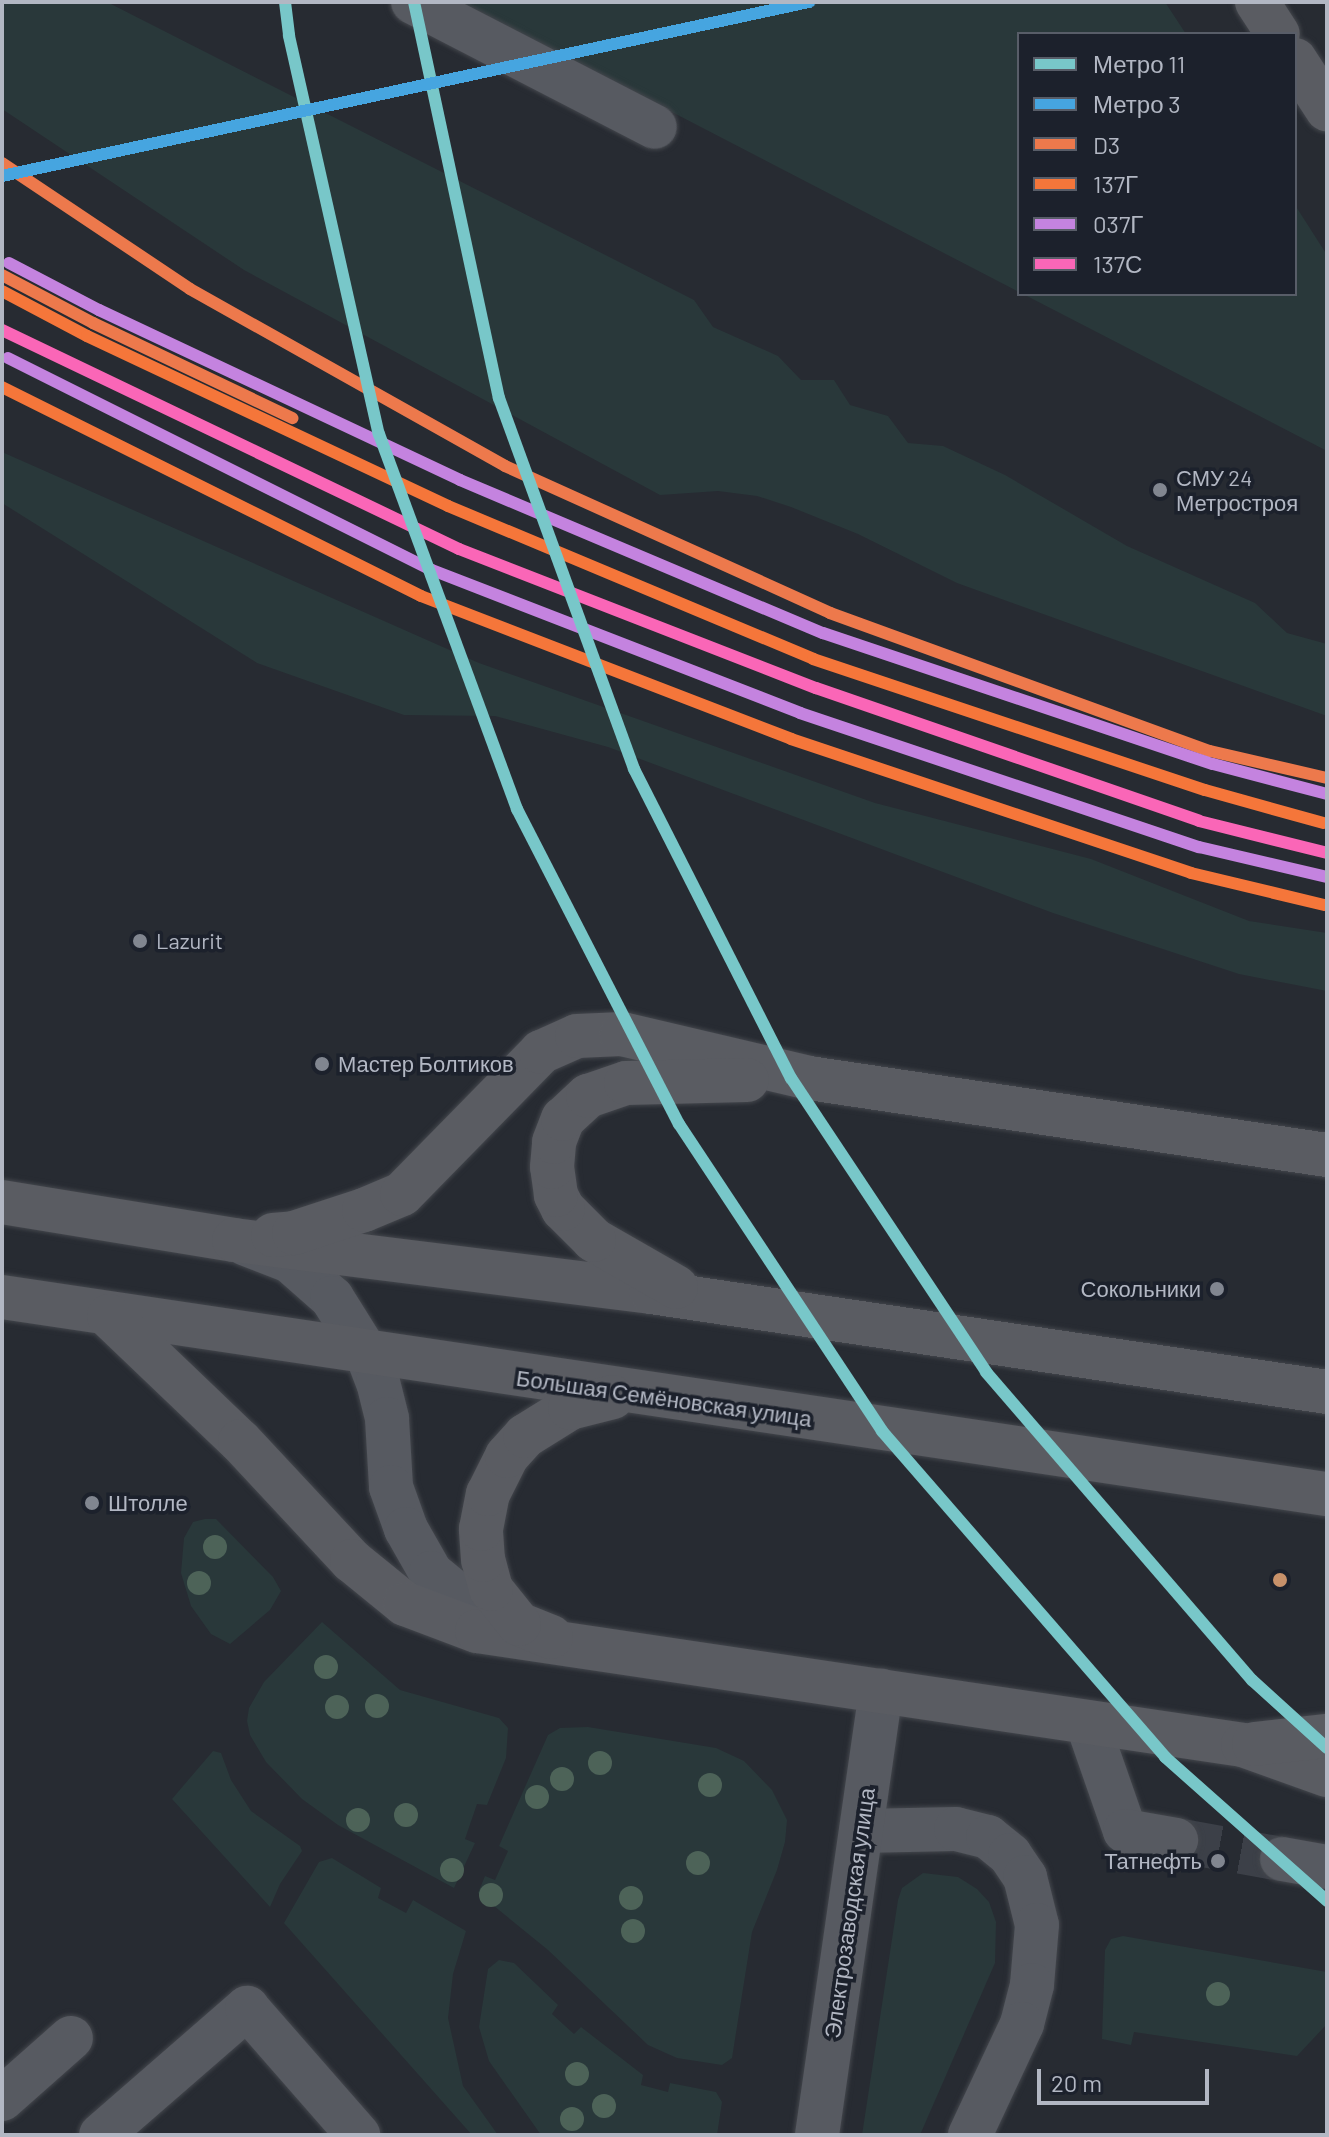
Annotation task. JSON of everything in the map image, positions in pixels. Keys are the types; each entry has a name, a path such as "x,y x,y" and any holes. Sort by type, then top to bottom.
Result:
{"main road":[{"path":"1257,2 1277,32"},
{"path":"1297,63 1327,109"},
{"path":"234,1240 294,1233 402,1194 541,1052 577,1036 622,1034 809,1078 1327,1155"},
{"path":"652,1284 594,1240 563,1209 556,1195 552,1167 554,1142 563,1119 588,1096 626,1083 809,1078"},
{"path":"2,1202 234,1240 652,1284 707,1301 1327,1392"},
{"name":"Большая Семёновская улица","path":"2,1297 109,1316 1327,1494"},
{"path":"109,1316 240,1441 352,1561 405,1604 477,1631 1243,1745 1327,1775"},
{"path":"571,1646 519,1624 491,1589 483,1560 481,1529 488,1494 507,1456 546,1420 570,1408 601,1399 636,1394"},
{"path":"1243,1745 1327,1736"}],"street":[{"path":"413,2 655,127"},
{"path":"234,1240 290,1261 301,1270 332,1298 367,1354 387,1419 391,1487 406,1529 431,1573 486,1618 571,1646"},
{"name":"Электрозаводская улица","path":"817,2135 881,1691"},
{"path":"1087,1722 1125,1831 1176,1840"},
{"path":"861,1831 956,1829 988,1837 1010,1855 1025,1877 1037,1925 1032,1985 1022,2024 970,2135"},
{"path":"1282,1859 1327,1867"},
{"path":"101,2135 247,2008 358,2135"},
{"path":"2,2099 71,2038"}],"shaded area":[{"path":"2,2 107,2 694,300 713,327 778,356 801,380 834,380 850,405 888,416 908,443 943,446 1005,475 1127,546 1255,603 1287,633 1327,644 1327,716 957,583 858,534 791,507 757,496 718,491 660,495 244,270 2,109"},
{"path":"460,2 1165,2 1185,32 1017,32 1017,291"},
{"path":"1297,208 1327,255 1327,451 1027,296 1297,296"},
{"path":"2,452 479,663 875,803 1091,859 1249,921 1327,933 1327,991 1239,974 1053,913 608,747 495,716 404,715 257,663 2,503"},
{"path":"216,1519 273,1577 281,1591 270,1610 230,1644 211,1634 191,1606 181,1573 184,1538 193,1522"},
{"path":"322,1622 400,1690 499,1718 508,1728 506,1758 487,1805 477,1804 465,1839 475,1843 454,1888 338,1825 302,1799 266,1762 250,1735 247,1721 249,1708 264,1682"},
{"path":"588,1727 716,1748 744,1761 772,1790 787,1820 777,1870 752,1932 732,2058 722,2065 677,2058 648,2045 548,1950 478,1893 485,1876 495,1880 508,1851 499,1846 548,1735 560,1728"},
{"path":"213,1751 221,1753 231,1780 251,1811 300,1846 302,1851 280,1884 270,1907 172,1799"},
{"path":"332,1858 381,1888 378,1898 406,1913 413,1900 466,1931 453,1974 448,2018 463,2086 498,2135 472,2135 284,1923 319,1862"},
{"path":"923,1873 958,1877 977,1889 989,1902 996,1922 995,1963 920,2135 862,2135 898,1900 902,1888"},
{"path":"1123,1936 1327,1972 1327,2024 1297,2056 1134,2032 1131,2045 1102,2039 1105,1950 1111,1939"},
{"path":"499,1960 514,1963 558,2005 552,2014 574,2034 581,2027 643,2075 641,2085 668,2092 670,2083 716,2092 722,2102 717,2135 541,2135 489,2061 479,2027 488,1969"}],"tunnel":[{"path":"1176,1840 1282,1859"}],"metro line":[{"name":"11","path":"285,2 289,36 379,434 517,809 679,1124 882,1431 1165,1757 1327,1901"},
{"name":"11","path":"414,2 499,398 634,769 791,1078 986,1372 1252,1680 1327,1748"},
{"name":"3","path":"2,176 809,2"}],"transit line":[{"name":"D3","path":"2,163 190,289 505,466 830,613 1210,751 1327,778"},
{"name":"037Г","path":"9,263 99,310 460,480 823,633 1213,764 1327,794"},
{"name":"D3","path":"2,275 93,323 292,418"},
{"name":"137Г","path":"2,291 87,336 448,506 813,659 1205,790 1323,823"},
{"name":"137С","path":"2,330 459,549 816,688 1199,821 1327,853"},
{"name":"037Г","path":"8,358 432,570 800,713 1199,847 1327,877"},
{"name":"137Г","path":"2,387 421,596 791,739 1191,873 1324,905"}],"place":[{"name":"СМУ 24 Метростроя","path":"1160,490"},
{"name":"Lazurit","path":"140,941"},
{"name":"Мастер Болтиков","path":"322,1064"},
{"name":"Сокольники","path":"1217,1289"},
{"name":"Штолле","path":"92,1503"},
{"name":"Татнефть","path":"1218,1861"}]}
